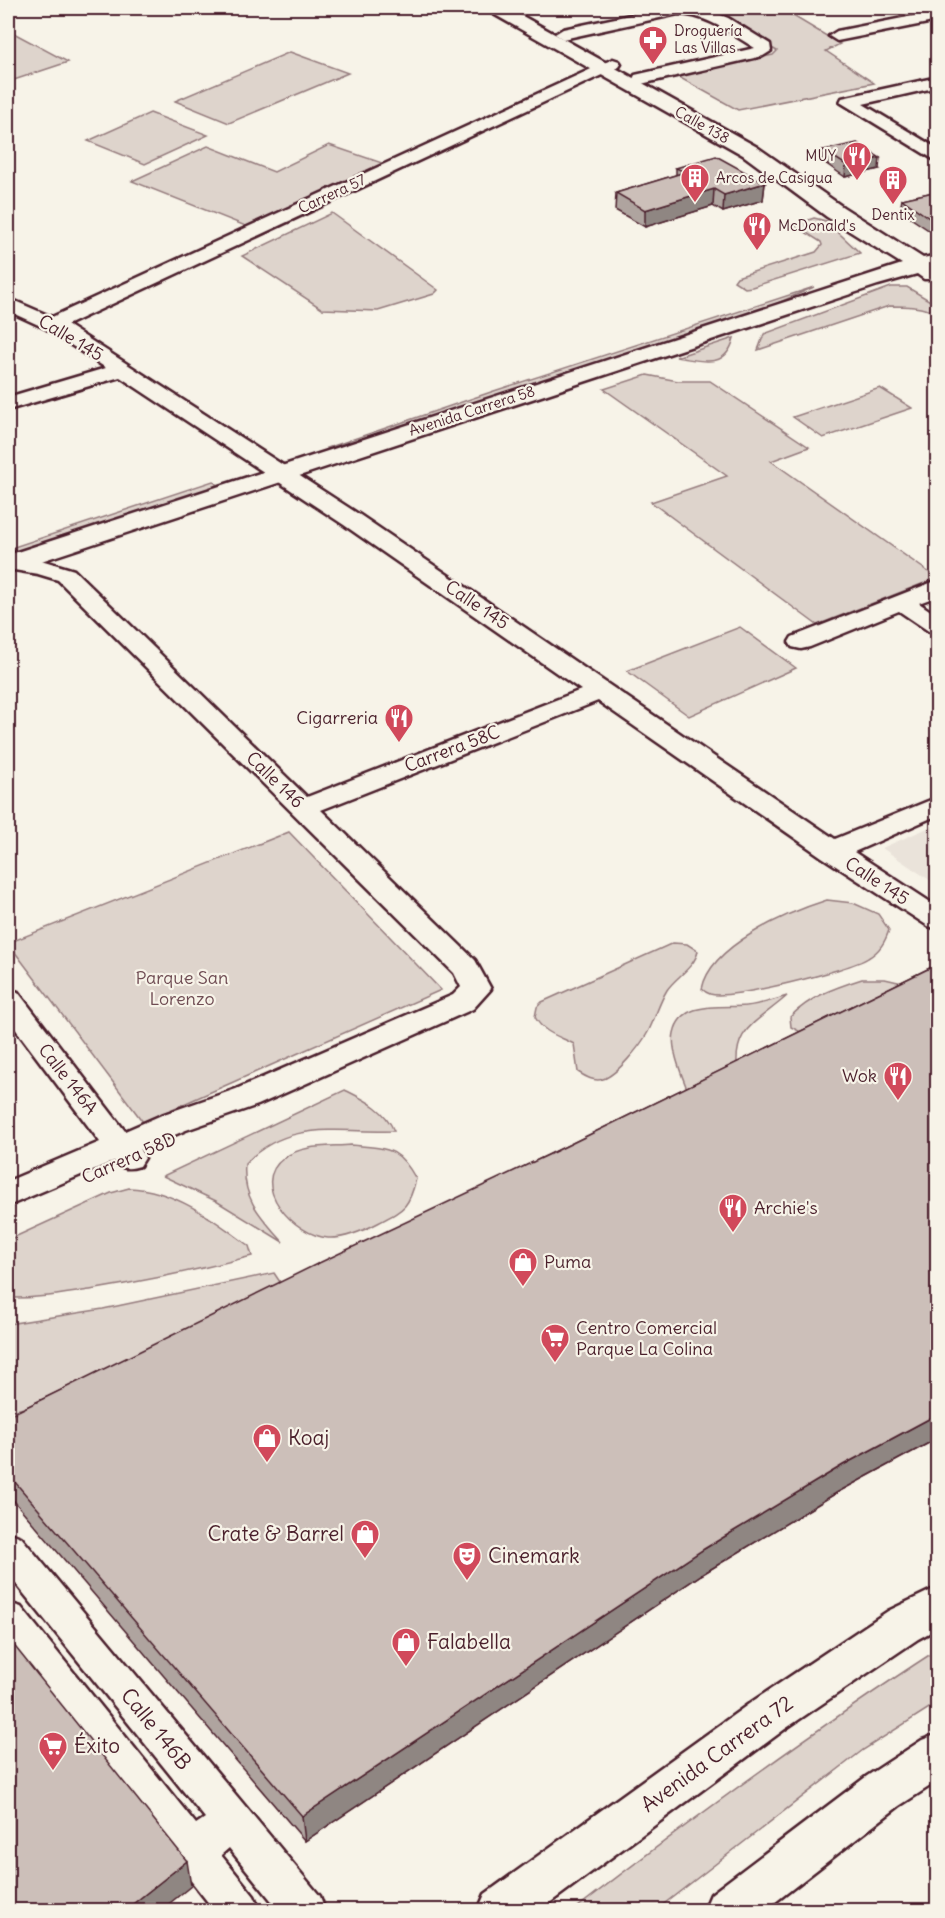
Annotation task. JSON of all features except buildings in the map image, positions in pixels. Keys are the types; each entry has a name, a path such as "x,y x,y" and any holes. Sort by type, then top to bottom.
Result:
{"main road":[{"name":"Calle 138","path":"496,8 607,67 750,151 835,212 924,264"},
{"name":"Calle 138","path":"518,8 563,34 607,67 640,79 782,161 924,264"},
{"name":"Avenida Carrera 58","path":"9,556 269,467 924,264 938,244"},
{"name":"Avenida Carrera 58","path":"9,556 79,540 269,467"},
{"name":"Avenida Carrera 72","path":"502,1911 770,1715 903,1625 938,1606"},
{"path":"728,1911 883,1791 938,1755"}],"street":[{"path":"563,34 678,9 692,9 703,12 764,47 763,51 640,79"},
{"path":"837,36 938,16"},
{"name":"Carrera 57","path":"52,324 607,67"},
{"path":"937,156 848,102 938,82"},
{"name":"Calle 145","path":"8,304 52,324 352,520 832,851 938,920"},
{"path":"8,405 122,370"},
{"path":"66,575 65,557 79,540"},
{"name":"Calle 146","path":"9,556 66,575 465,967 477,989"},
{"path":"801,642 938,587"},
{"path":"902,602 938,627"},
{"name":"Carrera 58C","path":"303,808 601,691"},
{"path":"832,851 938,805"},
{"name":"Carrera 58D","path":"8,1194 183,1134 247,1097 463,1002 477,989"},
{"name":"Calle 146A","path":"8,999 125,1152"},
{"name":"Carrera 58D","path":"8,1212 125,1152"},
{"name":"Calle 146B","path":"8,1548 305,1911"},
{"path":"8,1619 239,1911"},
{"path":"193,1851 232,1822"}],"shaded area":[{"path":"937,824 937,885 882,848"}],"green space":[{"path":"701,8 780,8 840,44 826,51 874,83 738,110 675,75 773,55 777,51"},
{"path":"8,30 68,62 8,82"},
{"path":"290,52 348,73 229,123 175,101"},
{"path":"150,113 208,135 145,164 88,141"},
{"path":"329,145 385,164 248,227 132,181 208,146 274,172"},
{"path":"332,213 438,290 434,294 378,311 322,309 242,256"},
{"path":"814,218 826,221 860,253 752,287 745,288 734,281 737,277 816,252 822,245 821,242 794,225"},
{"path":"814,287 753,314 330,451 327,448 494,391"},
{"path":"891,287 907,287 937,305 937,314 908,306 889,306 758,350 764,334"},
{"path":"734,338 725,355 719,359 704,361 676,357"},
{"path":"647,375 678,381 710,381 809,447 771,461 937,578 817,625 651,502 727,476 604,389"},
{"path":"880,388 912,408 823,438 793,417"},
{"path":"213,481 219,487 8,558 8,549"},
{"path":"740,627 796,668 689,716 627,671"},
{"name":"Parque San Lorenzo","path":"289,832 441,990 143,1122 8,943"},
{"path":"827,900 853,903 878,914 889,930 884,942 876,952 868,958 839,970 790,983 722,995 710,994 702,989 708,973 735,945 773,922"},
{"path":"673,943 687,944 698,951 693,962 667,990 645,1038 622,1066 609,1076 600,1080 578,1072 574,1044 542,1027 535,1017 537,1007 542,1002"},
{"path":"862,979 885,979 920,987 816,1040 791,1027 790,1017 806,1003 832,989"},
{"path":"787,996 756,1021 742,1037 738,1048 738,1076 690,1097 674,1048 674,1033 678,1022 693,1010 751,1005"},
{"path":"345,1090 380,1111 394,1131 334,1130 297,1134 262,1149 245,1164 250,1197 261,1216 283,1242 216,1201 163,1176"},
{"path":"351,1145 382,1149 397,1154 416,1179 411,1196 401,1210 361,1231 334,1238 315,1235 290,1219 280,1207 273,1195 271,1182 274,1169 284,1158 299,1150"},
{"path":"129,1188 162,1194 208,1216 249,1246 252,1256 111,1287 49,1296 8,1298 8,1240 111,1193"},
{"path":"274,1273 288,1294 36,1405 8,1412 8,1324 103,1309"},
{"path":"937,1650 937,1703 863,1750 656,1910 574,1910 753,1776"}],"place":[{"name":"Droguería Las Villas","path":"653,66"},
{"name":"MUY","path":"857,182"},
{"name":"Arcos de Casigua","path":"695,204"},
{"name":"Dentix","path":"893,206"},
{"name":"McDonald's","path":"757,252"},
{"name":"Cigarreria","path":"399,744"},
{"name":"Wok","path":"898,1102"},
{"name":"Archie's","path":"733,1234"},
{"name":"Puma","path":"523,1288"},
{"name":"Centro Comercial Parque La Colina","path":"555,1364"},
{"name":"Koaj","path":"267,1464"},
{"name":"Crate & Barrel","path":"365,1560"},
{"name":"Cinemark","path":"467,1582"},
{"name":"Falabella","path":"406,1668"},
{"name":"Éxito","path":"53,1772"}]}
